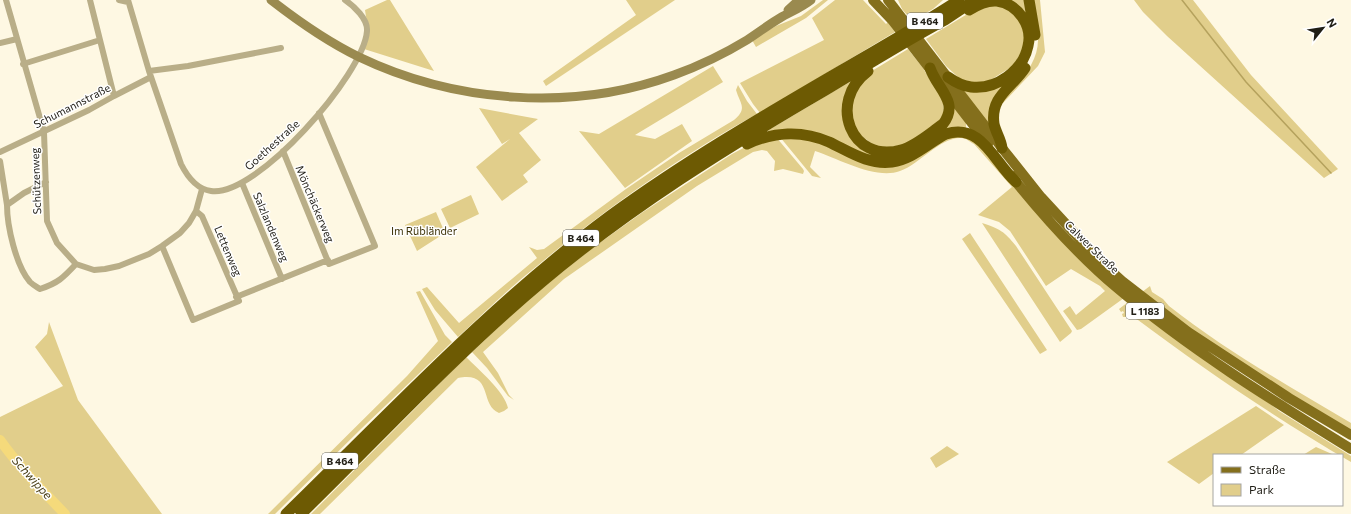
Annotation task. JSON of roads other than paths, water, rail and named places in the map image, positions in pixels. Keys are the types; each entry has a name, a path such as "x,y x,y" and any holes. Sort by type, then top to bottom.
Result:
{"highway":[{"path":"890,42 895,35 939,8 948,0"},
{"name":"B 464","path":"286,514 465,338 520,288 581,238 640,195 704,152 959,0"},
{"name":"B 464","path":"301,514 450,364 522,298 567,261 657,194 715,157 945,20 975,0"},
{"path":"945,20 955,19 979,4 996,0 1011,6 1019,14 1027,25 1029,35 1028,46 1020,63 1001,81 984,86 971,87 960,84 948,77"},
{"path":"1002,148 1001,140 994,125 995,105 1024,70 1034,49 1034,28 1029,0"},
{"path":"885,55 876,65 860,77 849,95 846,107 846,119 851,130 862,143 878,151 886,152 903,150 943,124 948,113 948,101 933,77 930,68"},
{"path":"715,157 728,153 758,139 787,134 801,134 821,139 864,159 884,163 910,157 946,134 952,132 966,132 980,139 1016,182"}],"main road":[{"name":"Calwer Straße","path":"874,0 896,18 923,53 948,77 1041,197 1101,262 1122,281 1188,332 1289,398 1351,435"},
{"name":"Calwer Straße","path":"888,0 896,18"},
{"name":"Calwer Straße","path":"923,53 930,68 1016,182 1059,233 1088,262 1116,287 1182,339 1250,386 1351,449"}],"street":[{"name":"Schützenweg","path":"6,0 23,64 44,132 47,221 56,243 76,264 94,270 105,269 135,261 162,246 189,223 196,212 202,189"},
{"path":"90,0 114,96"},
{"path":"120,0 128,1 150,74 181,164 191,180 202,189"},
{"path":"271,0 326,38 359,57 386,68 436,84 480,94 533,98 585,95 636,86 673,75 715,57 747,40 811,0"},
{"name":"Goethestraße","path":"202,189 216,192 224,191 242,184 264,168 282,152 335,94 359,57 365,43 368,29 359,11 345,0"},
{"path":"780,18 799,0"},
{"path":"0,43 17,39"},
{"path":"23,64 100,40"},
{"path":"150,74 282,48"},
{"name":"Schumannstraße","path":"0,152 89,110 150,74"},
{"path":"162,246 193,320 282,278 375,246 319,113"},
{"name":"Mönchäckerweg","path":"282,152 329,262"},
{"path":"0,160 7,205 7,218 13,245 21,267 30,283 40,289 50,286 62,279 76,264"},
{"path":"7,205 24,193 46,182"},
{"name":"Salzlandenweg","path":"242,184 282,278"},
{"name":"Lettenweg","path":"196,212 202,216 237,299"}],"waterway":[{"path":"1182,0 1246,82 1331,173"},
{"name":"Schwippe","path":"0,440 23,469 65,514"}],"park label":[{"name":"Im Rübländer","path":"424,231"}]}
